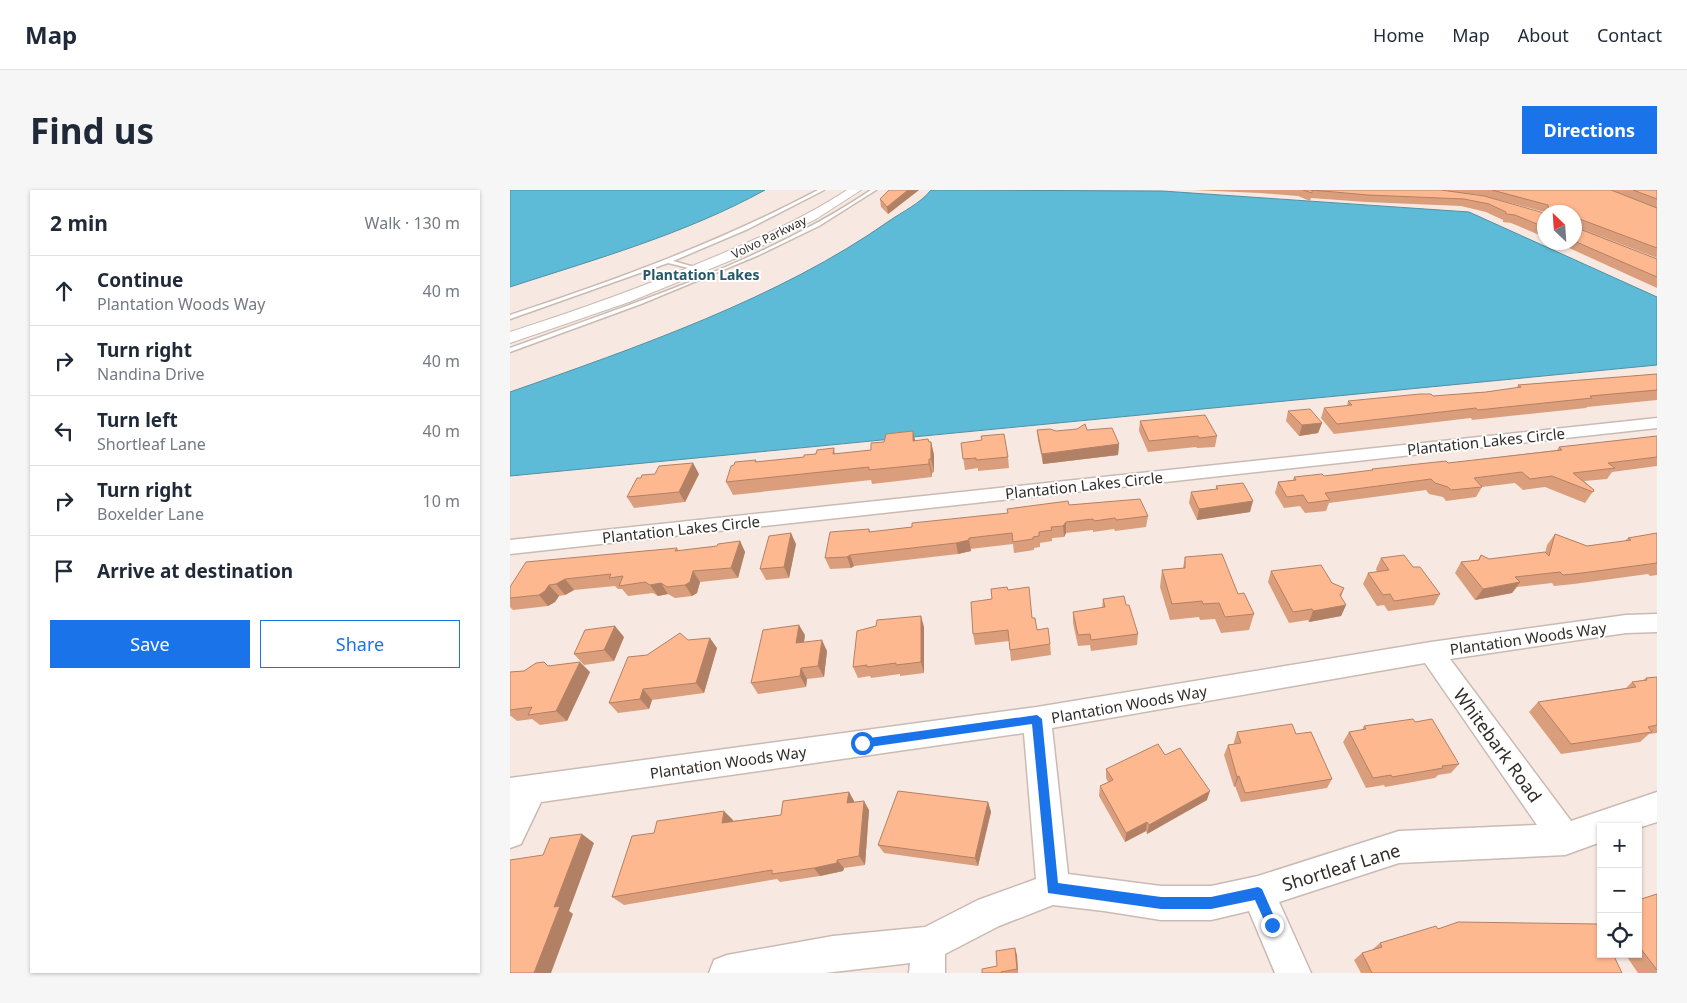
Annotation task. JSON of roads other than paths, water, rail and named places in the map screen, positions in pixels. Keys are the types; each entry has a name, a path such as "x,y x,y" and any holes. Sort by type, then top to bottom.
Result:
{"main road":[{"name":"Volvo Parkway","path":"510,338 630,296 691,268 840,190"},
{"name":"Volvo Parkway","path":"510,328 691,268 774,236 855,190"}],"street":[{"name":"Plantation Lakes Circle","path":"510,548 1657,423"},
{"name":"Plantation Woods Way","path":"521,791 1037,719 1431,652 1626,624 1657,623"},
{"name":"Whitebark Road","path":"1431,652 1565,839"},
{"path":"727,973 833,954 928,958 990,912 1052,889 1037,719"},
{"path":"510,833 521,791"},
{"name":"Shortleaf Lane","path":"1052,889 1104,894 1161,903 1211,903 1258,893 1399,847 1565,839 1657,807"},
{"path":"1258,893 1293,973"}],"lane":[{"path":"510,317 591,291 669,262 741,231 822,190"},
{"path":"510,350 641,304 752,258 810,229 874,190"},
{"path":"669,262 714,273"}],"water":[{"path":"510,190 765,190 735,206 672,233 510,287"},
{"path":"931,190 1162,191 1469,212 1537,243 1537,250 1553,250 1657,297 1657,365 510,476 510,392 656,339 754,297 847,249 927,195"}],"district":[{"name":"Plantation Lakes","path":"701,274"}]}
